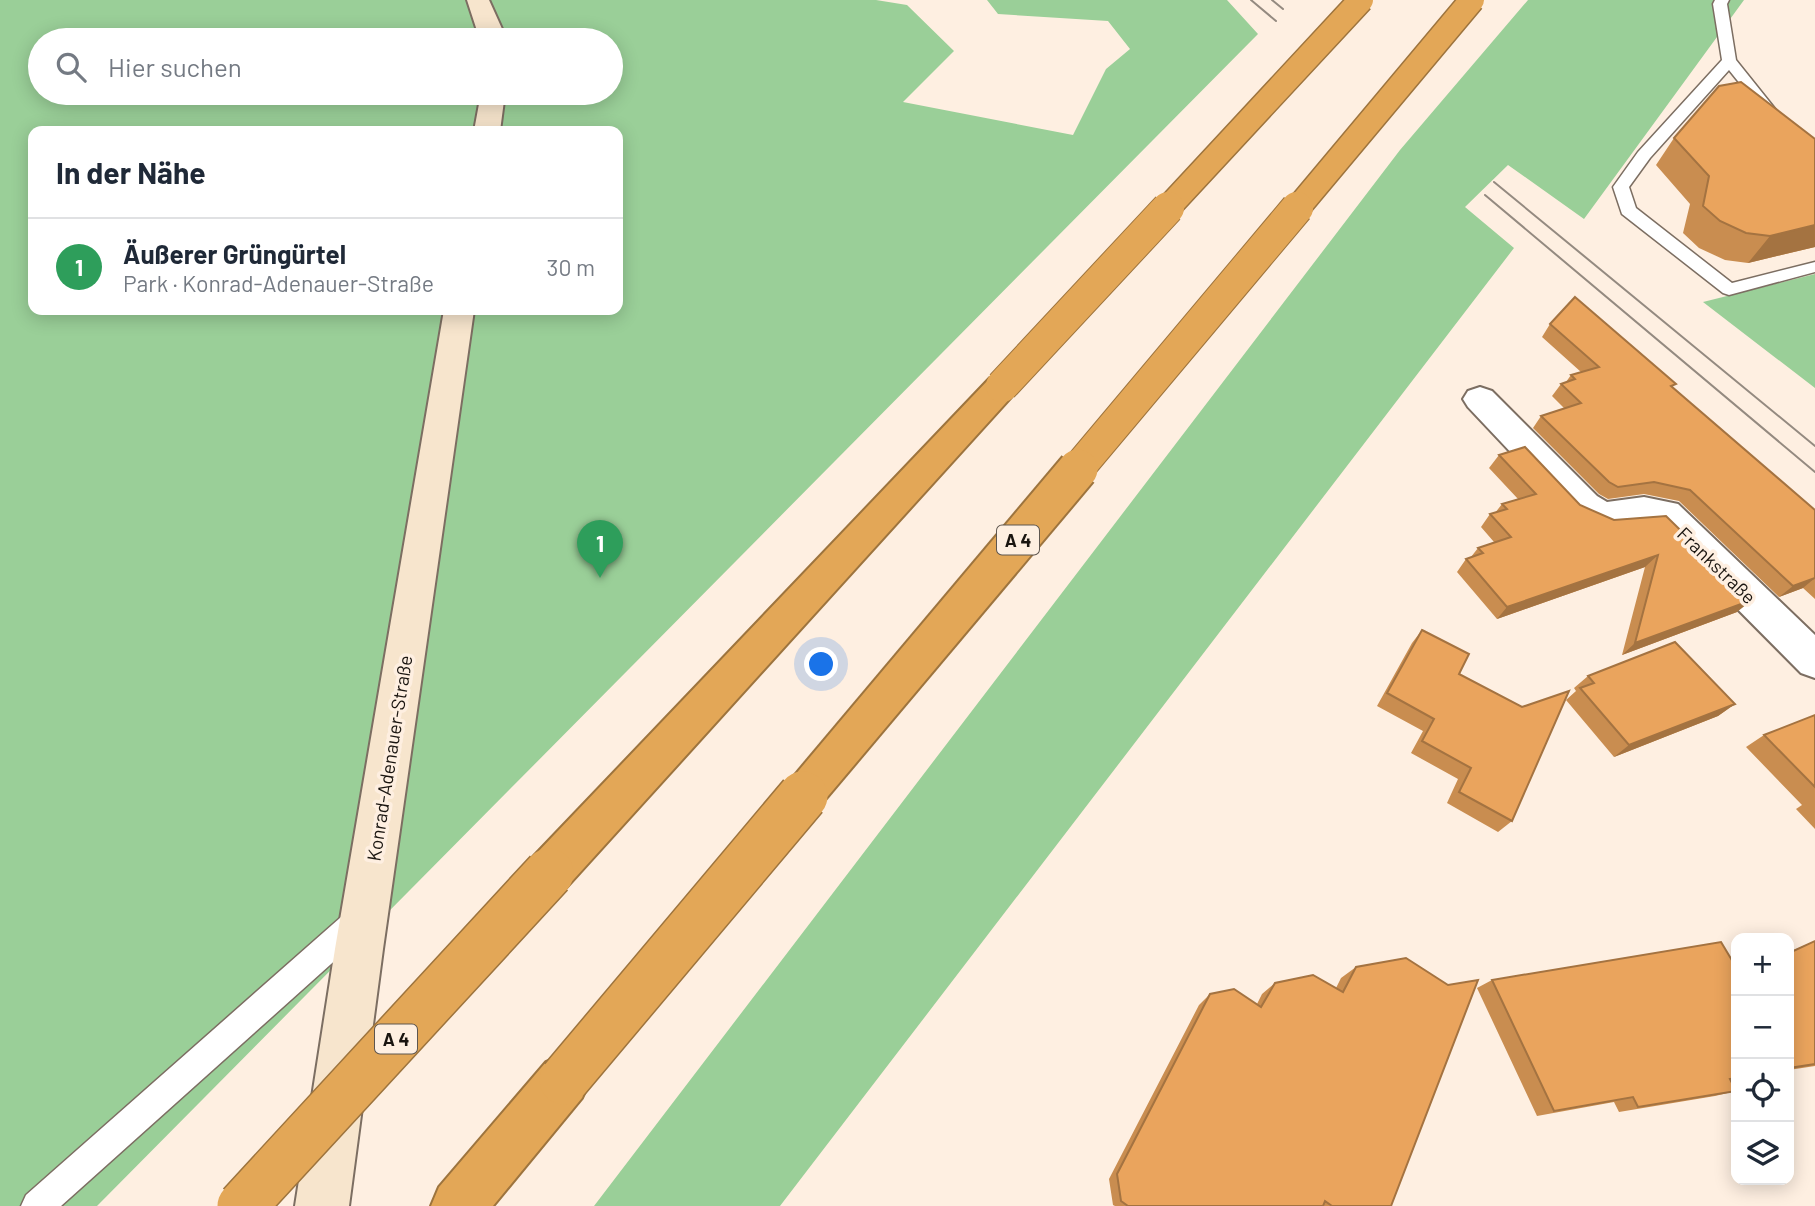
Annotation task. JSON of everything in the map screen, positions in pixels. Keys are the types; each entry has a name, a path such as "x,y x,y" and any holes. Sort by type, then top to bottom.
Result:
{"highway":[{"name":"A 4","path":"242,1206 1361,0"},
{"name":"A 4","path":"458,1206 1472,0"}],"street":[{"path":"478,0 489,28"},
{"path":"488,126 491,105"},
{"name":"Konrad-Adenauer-Straße","path":"322,1206 364,915 458,315"},
{"name":"Frankstraße","path":"1480,399 1584,506 1603,516 1644,511 1665,514 1815,661"}],"lane":[{"path":"1722,0 1720,5 1729,61 1787,133 1815,159"},
{"path":"1729,61 1644,155 1622,187 1628,210 1729,289 1815,267"},
{"path":"37,1206 364,915"}],"green space":[{"path":"0,0 876,0 907,5 954,51 903,102 1073,135 1106,69 1130,49 1108,21 998,14 987,0 1227,0 1258,34 97,1206 0,1206"},
{"path":"1528,0 1744,0 1584,219 1508,165 1465,207 1514,248 780,1206 594,1206 1400,150"},
{"path":"1815,274 1815,388 1703,302"}],"building":[{"path":"1741,82 1815,139 1815,225 1770,236 1746,233 1720,221 1703,206 1709,176 1674,138 1719,86"},
{"path":"1575,297 1676,384 1671,386 1815,510 1815,578 1793,586 1690,490 1654,482 1618,487 1609,482 1541,416 1581,403 1561,384 1575,379 1571,375 1599,367 1550,324"},
{"path":"1525,447 1580,505 1614,520 1666,516 1752,600 1635,643 1658,555 1507,607 1466,559 1483,553 1478,548 1511,537 1490,514 1507,509 1502,504 1536,494 1499,455"},
{"path":"1422,630 1469,654 1459,674 1522,707 1569,691 1512,821 1459,792 1471,768 1422,741 1434,719 1387,693"},
{"path":"1675,642 1735,704 1629,745 1580,688 1594,683 1588,676"},
{"path":"1815,715 1815,787 1764,735"},
{"path":"1815,941 1815,1064 1794,1067 1794,996 1794,951"},
{"path":"1721,942 1731,959 1731,1092 1638,1107 1633,1097 1554,1111 1492,980"},
{"path":"1406,958 1448,985 1478,980 1391,1206 1332,1206 1325,1201 1323,1206 1128,1206 1121,1201 1117,1174 1210,994 1234,989 1261,1007 1275,983 1313,975 1343,992 1356,967"}],"tram line":[{"path":"1251,0 1276,21"},
{"path":"1272,0 1283,9"},
{"path":"1494,182 1815,446"},
{"path":"1485,195 1815,472"}],"place":[{"name":"Äußerer Grüngürtel","path":"600,578"}]}
